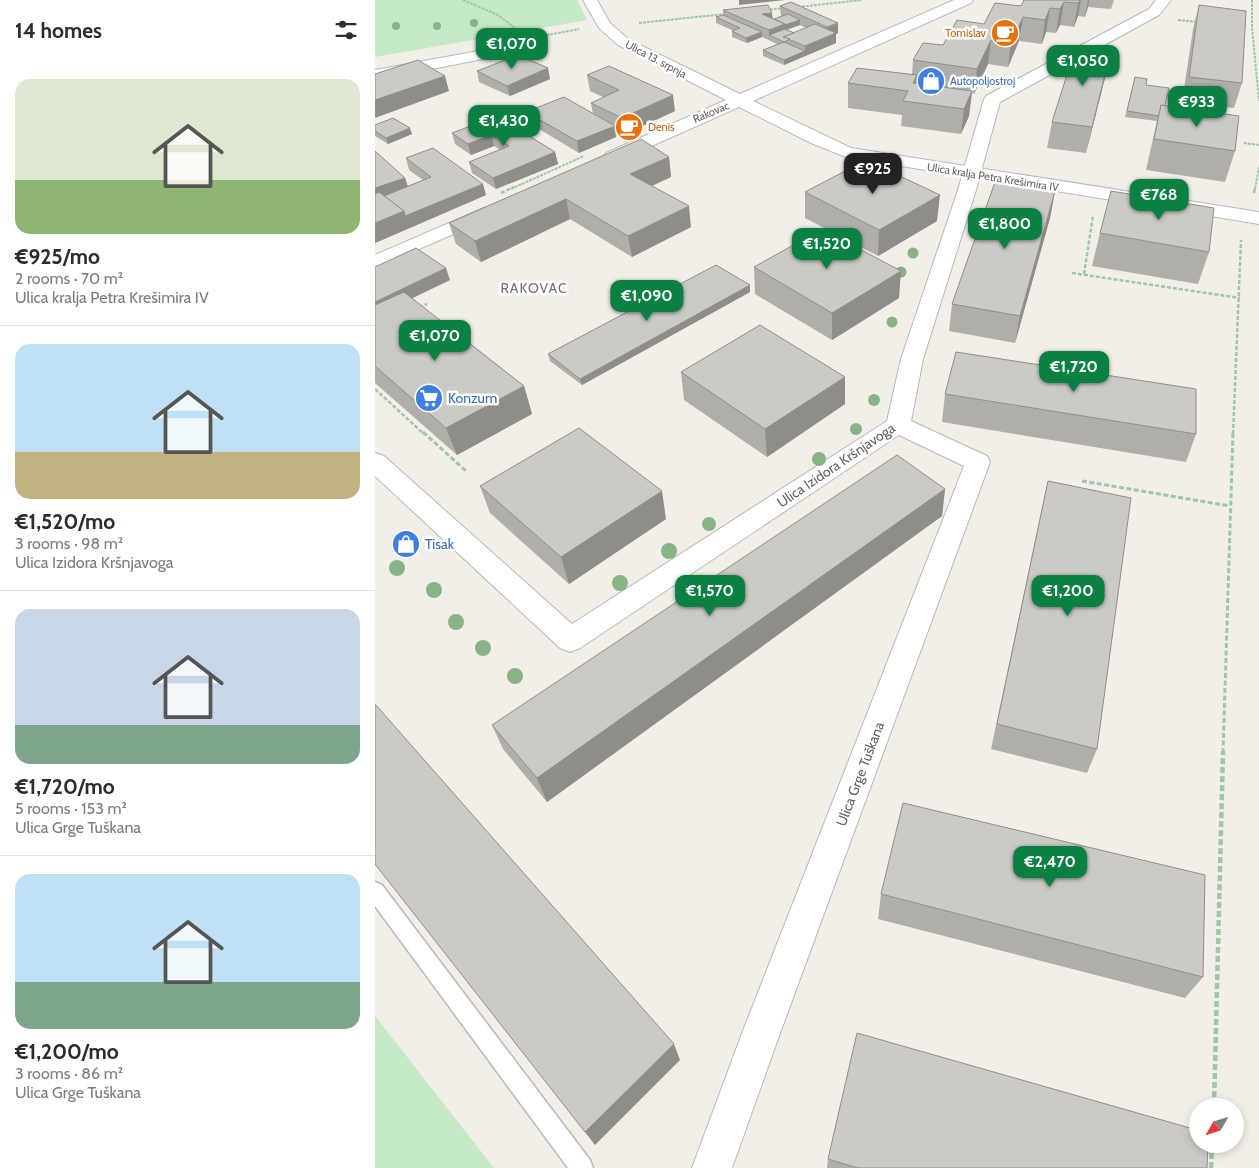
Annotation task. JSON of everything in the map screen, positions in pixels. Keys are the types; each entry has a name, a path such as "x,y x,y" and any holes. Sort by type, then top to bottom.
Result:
{"street":[{"name":"Rakovac","path":"595,158 738,101 966,0"},
{"name":"Ulica Izidora Kršnjavoga","path":"375,462 570,640 898,424 913,359 972,173 992,99 1154,12 1164,0"},
{"name":"Ulica 13. srpnja","path":"597,13 623,42 738,101"},
{"path":"375,75 478,56"},
{"name":"Ulica kralja Petra Krešimira IV","path":"738,101 846,152 1259,218"},
{"path":"375,262 496,201"},
{"name":"Ulica Grge Tuškana","path":"712,1168 760,1036 978,462 898,424"}],"lane":[{"path":"375,891 582,1168"}],"path":[{"path":"463,0 498,15 529,38"},
{"path":"765,10 862,0"},
{"path":"1252,0 1252,27 1259,101"},
{"path":"597,13 629,24 726,14"},
{"path":"1178,20 1206,23"},
{"path":"1244,143 1259,145"},
{"path":"496,201 595,158"},
{"path":"1259,167 1253,196 1259,197"},
{"path":"1084,274 1094,210"},
{"path":"1214,1098 1229,506 1240,298 1241,232"},
{"path":"1072,273 1173,290 1240,298"},
{"path":"418,308 427,304"},
{"path":"375,389 467,472"},
{"path":"1082,481 1229,506"},
{"path":"1211,1168 1212,1153"}],"green space":[{"path":"375,0 577,0 587,20 375,57"},
{"path":"375,1016 494,1168 375,1168"}],"building":[{"path":"1024,0 1080,0 1078,3 1064,2 1060,9 1050,8 1045,20 1023,17 1011,43 991,40 977,69 913,60 923,43 943,45 957,20 984,24 995,3 1021,6"},
{"path":"791,2 838,23 827,27 780,6"},
{"path":"768,5 772,13 762,14 785,24 769,30 723,10"},
{"path":"1199,5 1246,11 1242,83 1189,77"},
{"path":"788,14 800,20 785,25 774,19"},
{"path":"723,15 762,32 746,38 732,31 740,28 716,17"},
{"path":"815,24 836,33 805,46 783,37"},
{"path":"785,29 794,33 783,37 790,39 784,42 769,35"},
{"path":"784,42 805,51 784,60 763,50"},
{"path":"1076,46 1111,50 1092,127 1052,122"},
{"path":"518,55 548,68 507,86 477,71"},
{"path":"418,60 445,76 375,100 375,74"},
{"path":"609,66 673,95 622,118 591,103 619,90 587,75"},
{"path":"857,68 917,75 913,83 972,91 964,109 903,101 908,91 848,83"},
{"path":"1135,77 1147,79 1146,85 1169,88 1165,106 1161,105 1159,116 1127,111"},
{"path":"564,97 615,126 577,141 526,112"},
{"path":"1161,105 1239,116 1235,151 1154,139"},
{"path":"497,116 555,152 493,178 469,162 509,146 491,135 468,144 452,133"},
{"path":"393,118 410,128 386,138 375,131 375,125"},
{"path":"641,139 669,157 630,174 689,206 628,236 566,199 475,241 449,223"},
{"path":"433,148 483,184 405,216 404,211 384,196 431,177 406,158"},
{"path":"375,151 405,178 375,188"},
{"path":"866,160 940,195 879,230 805,192"},
{"path":"995,182 1055,191 1020,316 952,304"},
{"path":"1111,191 1214,208 1209,252 1100,233"},
{"path":"379,192 404,211 375,223 375,194"},
{"path":"822,229 901,271 832,313 754,267"},
{"path":"416,248 446,268 375,302 375,267"},
{"path":"716,265 750,285 580,379 548,354"},
{"path":"404,292 524,386 446,428 375,366 375,305"},
{"path":"760,325 845,377 765,429 681,372"},
{"path":"956,352 1196,389 1196,434 945,394"},
{"path":"579,428 662,491 561,557 480,486"},
{"path":"897,455 945,489 537,778 492,725"},
{"path":"1048,481 1131,498 1097,749 997,724"},
{"path":"375,704 674,1044 585,1132 375,864"},
{"path":"903,803 1205,875 1203,977 881,894"},
{"path":"857,1033 1189,1128 1189,1153 1208,1153 1207,1168 858,1168 828,1159"}],"place":[{"name":"Tomislav","path":"1005,33"},
{"name":"Autopoljostroj","path":"931,81"},
{"name":"Denis","path":"629,127"},
{"name":"Konzum","path":"429,398"},
{"name":"Tisak","path":"406,544"}],"district":[{"name":"RAKOVAC","path":"534,288"}]}
